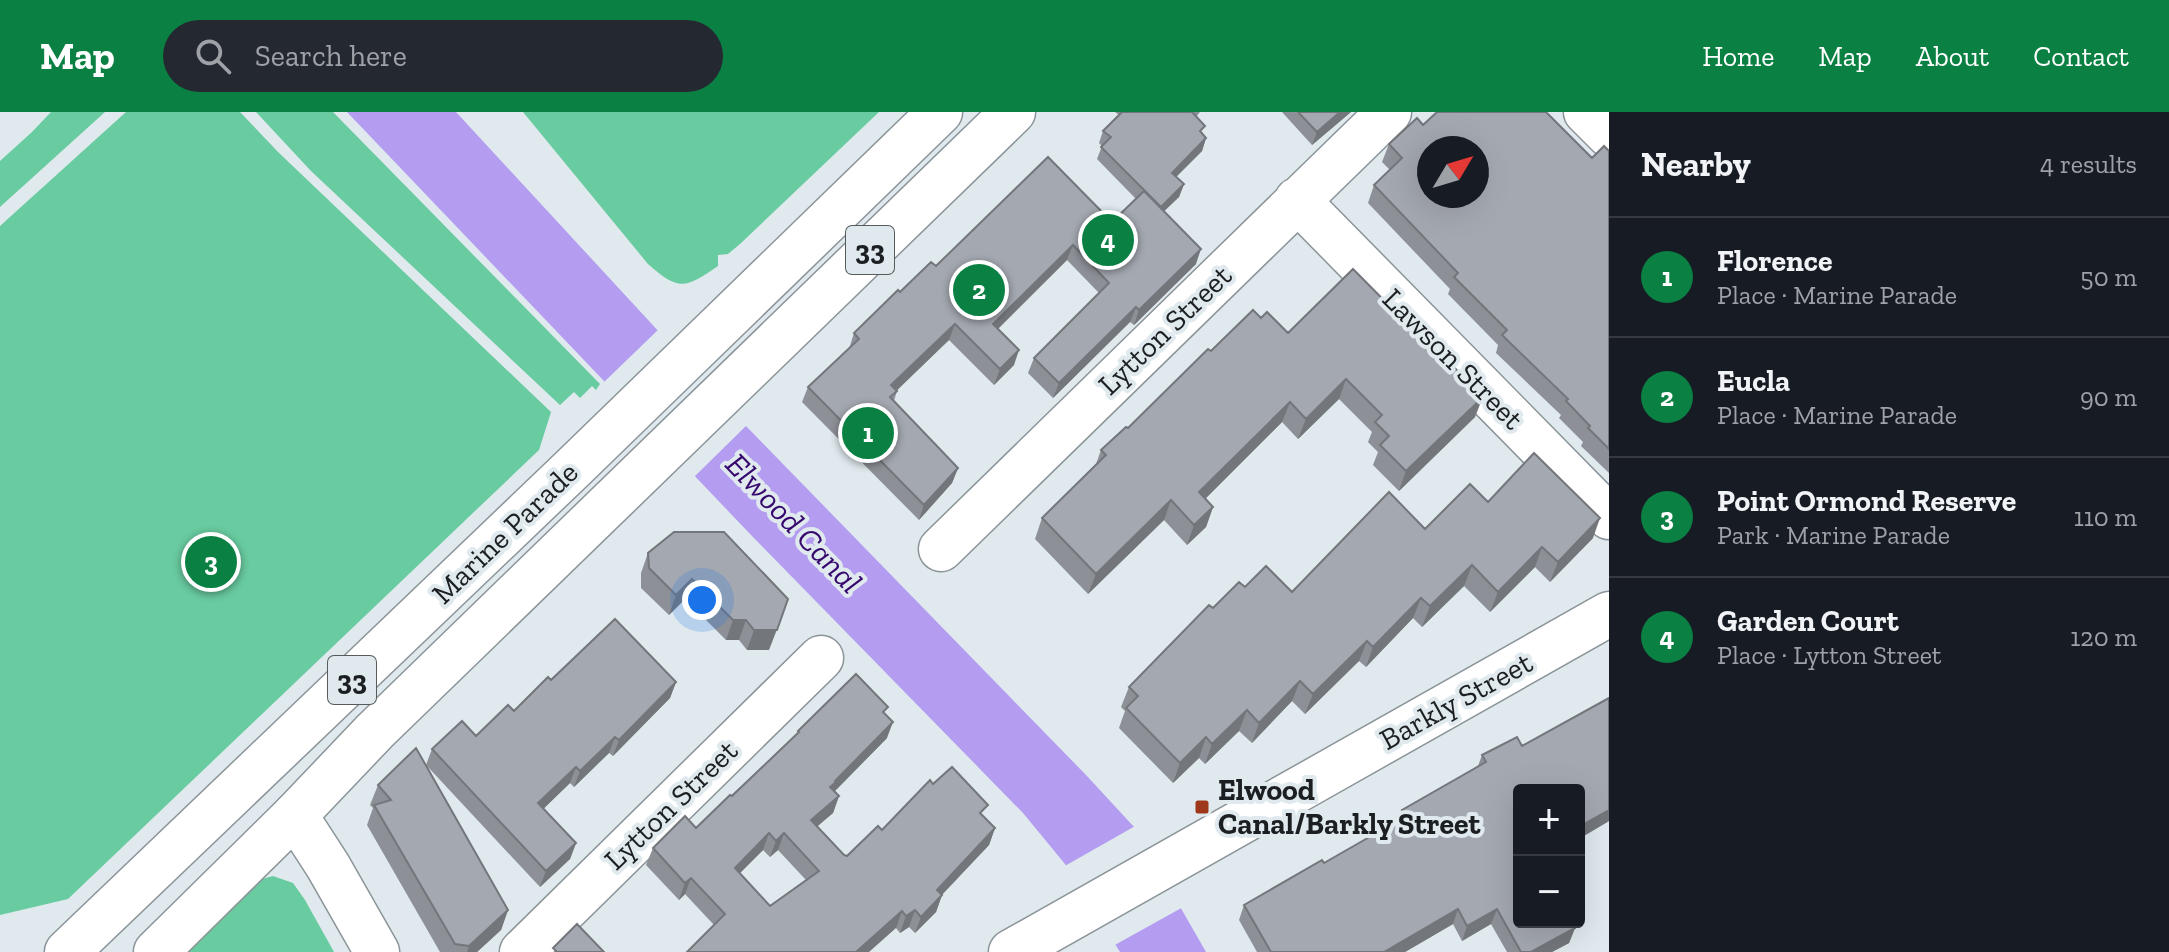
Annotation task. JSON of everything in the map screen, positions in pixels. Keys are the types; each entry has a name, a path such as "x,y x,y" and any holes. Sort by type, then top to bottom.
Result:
{"main road":[{"name":"Marine Parade","path":"67,952 940,112"},
{"name":"Marine Parade","path":"156,952 375,731 1013,112"},
{"name":"Lytton Street","path":"941,549 1389,112"},
{"path":"1586,112 1609,135"},
{"name":"Lawson Street","path":"1297,200 1609,517"},
{"name":"Barkly Street","path":"1011,952 1609,614"},
{"name":"Lytton Street","path":"522,952 821,658"},
{"path":"295,815 377,952"}],"green space":[{"path":"51,112 105,112 0,207 0,161"},
{"path":"126,112 240,112 278,152 551,412 539,450 68,899 0,915 0,226"},
{"path":"256,112 333,112 600,384 596,390 592,386 580,398 574,392 560,405 311,171"},
{"path":"523,112 879,112 740,244 728,254 718,255 718,266 698,279 683,284 668,279 648,264"},
{"path":"273,876 293,883 334,952 184,952 255,881"}],"water":[{"name":"Elwood Canal","path":"347,112 456,112 746,426 1135,828 1206,952 1120,952 1065,864 1023,813 752,536"}],"pier":[{"path":"660,328 749,423 692,479 602,384"},
{"path":"1137,825 1185,906 1113,946 1063,867"}],"building":[{"path":"1122,112 1192,112 1205,126 1200,131 1206,138 1172,173 1184,184 1161,207 1101,147 1111,137 1103,131"},
{"path":"1298,112 1340,112 1317,132"},
{"path":"1437,112 1546,112 1592,158 1604,146 1609,151 1609,449 1588,428 1590,426 1566,401 1568,399 1502,335 1507,330 1454,277 1458,273 1374,185 1402,158 1389,144 1417,118 1423,125"},
{"path":"1048,157 1112,222 1144,191 1201,249 1139,310 1136,307 1059,383 1034,358 1109,283 1073,245 993,324 1019,350 1000,369 955,324 891,385 897,391 890,397 958,468 924,505 808,387 859,339 854,333 898,290 900,292 931,262 936,266"},
{"path":"1353,269 1483,397 1406,471 1380,445 1389,436 1375,422 1382,415 1346,379 1306,419 1290,402 1199,492 1213,507 1194,525 1171,500 1096,574 1042,518 1106,455 1101,450 1253,310 1261,318 1267,312 1288,333"},
{"path":"1534,453 1600,518 1558,562 1542,547 1498,592 1472,565 1430,606 1421,598 1373,647 1367,641 1313,694 1300,681 1259,723 1247,710 1212,744 1206,737 1180,763 1126,708 1138,696 1129,687 1209,605 1213,608 1239,582 1245,587 1266,566 1292,592 1389,492 1425,529 1470,484 1488,502"},
{"path":"674,532 724,532 788,599 777,630 754,630 746,620 733,620 692,579 676,595 649,568 648,553"},
{"path":"615,619 676,682 619,740 615,737 580,771 576,767 538,803 576,843 546,871 432,749 462,721 476,736 508,705 514,711"},
{"path":"856,674 888,707 883,712 893,722 835,781 830,787 839,796 811,820 844,855 847,856 878,826 882,830 930,780 933,784 952,767 988,805 980,813 995,828 937,890 942,895 921,917 915,910 906,916 902,911 856,952 687,952 725,914 691,878 685,883 653,848 685,816 696,828","holes":["769,833 776,841 784,833 819,871 770,906 735,868"]},
{"path":"1609,698 1609,810 1585,824 1585,784 1513,784 1513,928 1575,928 1531,952 1521,952 1497,909 1467,926 1458,909 1384,952 1271,952 1244,905 1406,816 1402,810 1486,762 1482,755 1517,737 1522,746"},
{"path":"416,748 508,910 469,946 455,944 374,805 391,800 378,785"},
{"path":"577,924 604,952 557,952 553,948"}],"place":[{"name":"Garden Court","path":"1108,240"},
{"name":"Eucla","path":"979,290"},
{"name":"Florence","path":"868,433"},
{"name":"Point Ormond Reserve","path":"211,562"},
{"name":"Elwood Canal/Barkly Street","path":"1202,807"}]}
